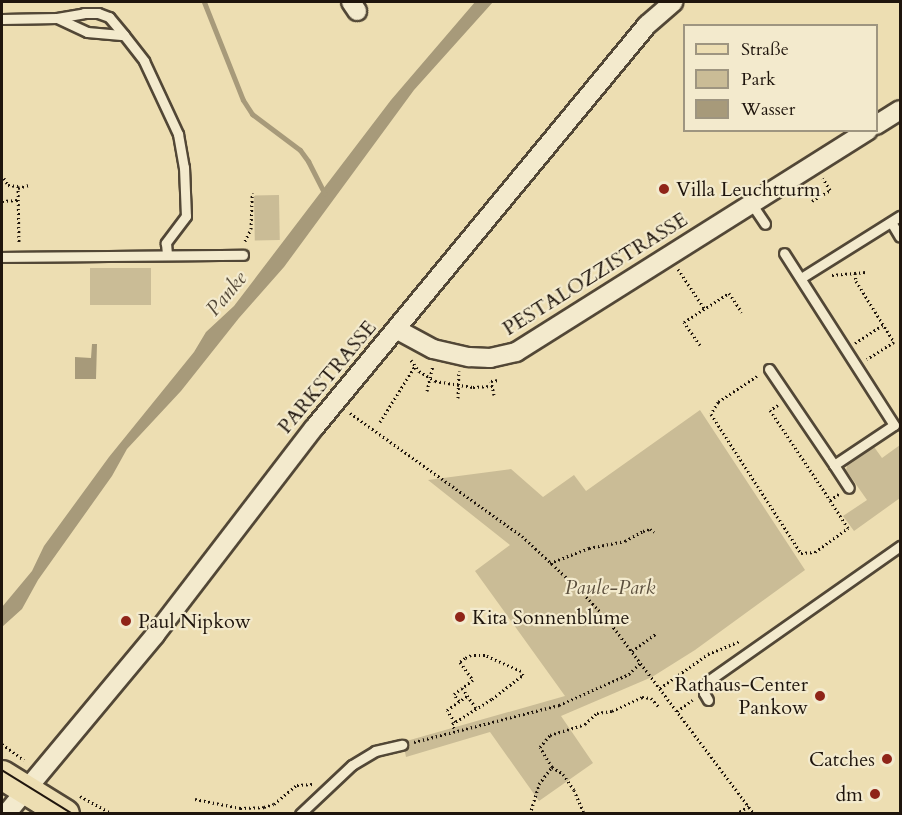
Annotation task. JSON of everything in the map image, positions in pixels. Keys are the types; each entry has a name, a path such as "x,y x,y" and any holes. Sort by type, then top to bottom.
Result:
{"main road":[{"path":"13,783 70,803"}],"street":[{"name":"PARKSTRASSE","path":"6,813 13,783 162,627 283,465 647,25 673,2"},
{"path":"878,124 900,110"},
{"name":"PESTALOZZISTRASSE","path":"396,329 433,349 469,357 502,357 531,344 865,132"}],"lane":[{"path":"2,19 57,18 98,13 110,17 144,62 178,134 184,167 186,216 166,243 166,255"},
{"path":"57,18 87,32 124,35"},
{"path":"751,203 765,224"},
{"path":"801,278 900,216"},
{"path":"891,222 900,237"},
{"path":"784,253 894,425 834,465"},
{"path":"2,257 243,255"},
{"path":"769,369 849,488"},
{"path":"706,697 708,681 900,546"},
{"path":"300,813 352,765 375,751 402,745"}],"path":[{"path":"807,184 814,200 830,190 821,175"},
{"path":"4,178 8,185 18,188 29,185"},
{"path":"18,188 19,257"},
{"path":"243,255 243,245 251,230 252,193"},
{"path":"2,201 18,201"},
{"path":"677,267 705,308"},
{"path":"838,274 866,272"},
{"path":"855,273 856,281 894,342 857,366"},
{"path":"700,345 684,322 729,292 742,312"},
{"path":"846,349 883,325"},
{"path":"411,360 430,379 459,386 492,386"},
{"path":"427,391 434,364"},
{"path":"380,422 415,366"},
{"path":"769,369 718,402 711,414 801,553 815,552 848,528 770,410 788,398"},
{"path":"458,398 460,370"},
{"path":"494,395 491,381 499,380"},
{"path":"345,409 522,536 608,620 754,813"},
{"path":"830,500 849,488"},
{"path":"550,563 589,548 625,541 643,531 650,529 654,532"},
{"path":"632,651 656,634"},
{"path":"454,728 452,724 492,699 523,675 521,671 485,655 471,655 460,662 473,680 454,694 459,701"},
{"path":"402,745 559,705 629,674 640,663"},
{"path":"462,688 476,708"},
{"path":"455,722 447,710 467,696"},
{"path":"584,813 574,790 563,774 552,767 540,747 550,735 585,724 597,713 612,711 642,697 651,698 659,707"},
{"path":"677,711 706,697"},
{"path":"2,744 25,761"},
{"path":"530,813 539,784 552,767"},
{"path":"195,799 207,804 252,808 274,804 297,785 308,783 317,785 323,791"},
{"path":"70,803 113,813"},
{"path":"736,813 749,806"}],"green space":[{"path":"254,195 279,195 280,240 255,240"},
{"path":"90,268 151,268 151,305 90,305"},
{"name":"Paule-Park","path":"700,410 805,570 695,650 652,677 561,716 593,763 539,801 490,732 406,757 403,742 565,696 475,571 510,545 428,480 511,469 543,497 574,475 586,491"},
{"path":"872,444 882,458 900,445 900,498 854,531 843,516 867,500 846,470 849,459"}],"water":[{"path":"475,2 493,2 414,90 284,267 239,318 181,391 127,449 112,476 38,580 22,609 2,627 2,607 32,571 44,546 109,457 194,352 206,332 234,306 391,100"},
{"path":"92,344 97,344 96,379 75,379 75,357 91,358"}],"waterway":[{"path":"204,2 243,100 252,114 300,150 324,193"}],"tram line":[{"path":"2,770 73,814"}],"place":[{"name":"Villa Leuchtturm","path":"664,189"},
{"name":"Kita Sonnenblume","path":"460,617"},
{"name":"Paul Nipkow","path":"126,621"},
{"name":"Rathaus-Center Pankow","path":"820,696"},
{"name":"Catches","path":"887,759"},
{"name":"dm","path":"875,794"}],"water label":[{"name":"Panke","path":"227,294"}]}
